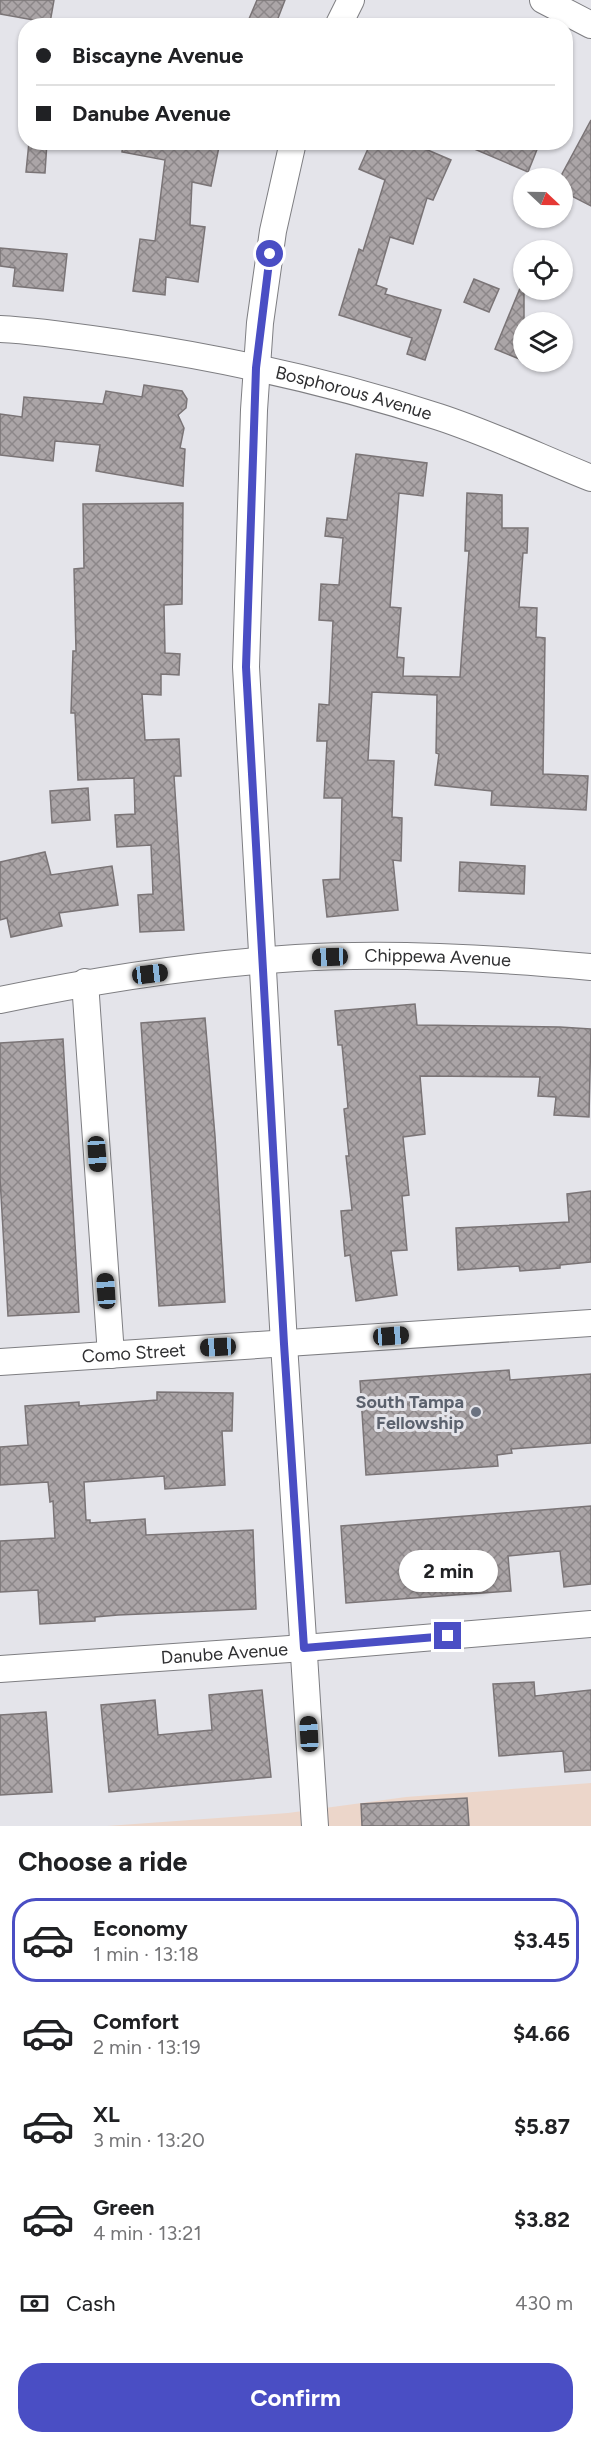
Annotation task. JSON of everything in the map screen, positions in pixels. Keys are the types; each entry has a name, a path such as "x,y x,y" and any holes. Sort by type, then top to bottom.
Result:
{"street":[{"path":"342,18 351,0"},
{"path":"543,0 591,25"},
{"path":"291,150 273,231 256,368 246,667 284,1344 315,1826"},
{"name":"Bosphorous Avenue","path":"0,329 164,350 256,368 351,391 441,418 591,478"},
{"name":"Chippewa Avenue","path":"0,1000 85,982 296,958 399,957 538,962 591,967"},
{"path":"85,982 111,1355"},
{"name":"Como Street","path":"0,1362 591,1323"},
{"name":"Danube Avenue","path":"0,1669 304,1648 591,1624"}],"shaded area":[{"path":"591,1783 591,1826 107,1826 288,1813 406,1797"}],"building":[{"path":"0,0 54,0 51,18 22,18 0,14"},
{"path":"257,0 285,0 278,18 249,18"},
{"path":"591,120 591,206 573,197 573,168 565,168"},
{"path":"28,150 46,150 45,173 26,172"},
{"path":"122,150 218,150 211,186 192,182 190,225 205,227 198,282 166,277 165,295 133,291 140,239 155,241 165,160 122,152"},
{"path":"367,150 428,150 451,160 433,200 427,198 413,244 390,237 376,285 387,289 385,294 441,310 425,360 407,354 412,338 339,315 359,249 363,251 385,180 359,169"},
{"path":"477,150 537,150 530,168 519,168"},
{"path":"0,248 67,254 63,291 13,286 15,268 0,266"},
{"path":"474,279 499,289 489,312 464,302"},
{"path":"515,300 524,300 524,312 513,312 513,356 495,349"},
{"path":"144,385 182,391 187,399 186,408 178,415 184,428 180,448 185,449 183,486 96,471 100,445 55,441 53,461 0,455 0,414 22,417 24,397 103,404 106,391 142,397"},
{"path":"356,454 427,463 423,496 399,493 390,607 401,608 397,657 404,658 403,676 460,677 469,551 465,551 467,493 502,495 502,528 528,528 527,553 523,553 519,607 537,608 536,637 545,638 543,774 588,776 586,810 491,805 492,791 435,785 439,754 436,753 437,695 372,692 368,760 394,761 392,817 402,818 401,861 393,860 398,910 327,917 323,880 340,879 342,798 324,798 327,741 317,741 319,704 329,705 333,621 319,620 321,584 339,585 343,538 325,536 327,518 347,520"},
{"path":"183,503 182,604 164,605 165,653 180,654 179,675 161,674 161,695 142,694 145,740 179,739 181,776 174,776 184,930 140,932 138,895 153,894 151,845 117,847 115,815 135,814 134,778 78,780 75,713 71,713 73,651 76,651 74,569 84,568 83,504"},
{"path":"88,788 90,820 52,823 50,791"},
{"path":"45,852 51,875 112,866 118,905 59,913 62,926 11,937 7,918 0,920 0,862"},
{"path":"460,862 525,866 524,894 459,891"},
{"path":"415,1004 417,1025 591,1029 589,1117 554,1115 556,1097 538,1096 540,1077 420,1076 425,1134 403,1137 409,1195 402,1196 407,1250 391,1251 397,1295 356,1301 350,1255 345,1256 341,1211 352,1210 344,1109 348,1108 342,1045 338,1045 335,1011"},
{"path":"205,1018 225,1302 159,1306 141,1023"},
{"path":"63,1039 79,1312 8,1316 0,1178 0,1043"},
{"path":"591,1191 591,1262 560,1265 560,1268 520,1271 519,1266 458,1270 456,1228 569,1222 567,1194"},
{"name":"South Tampa Fellowship","path":"509,1370 510,1380 591,1374 591,1443 511,1449 512,1453 497,1455 498,1466 366,1475 360,1381"},
{"path":"157,1392 233,1393 232,1431 222,1431 225,1485 165,1489 164,1476 84,1482 86,1520 90,1520 90,1523 145,1519 146,1535 253,1530 256,1609 118,1615 95,1617 95,1621 40,1624 38,1590 0,1592 0,1541 55,1538 53,1501 50,1502 48,1482 0,1485 0,1447 28,1445 25,1406 79,1402 79,1406 157,1400"},
{"path":"591,1506 591,1584 564,1587 560,1551 508,1556 511,1591 346,1603 341,1526"},
{"path":"534,1682 535,1696 591,1690 591,1770 565,1772 563,1751 499,1756 493,1684"},
{"path":"262,1690 271,1777 109,1792 101,1705 155,1700 158,1735 212,1730 209,1695"},
{"path":"46,1712 52,1792 0,1795 0,1715"},
{"path":"467,1798 469,1826 362,1826 361,1804"}],"place":[{"name":"South Tampa Fellowship","path":"476,1412"}],"route":[{"path":"270,254 256,368 246,667 284,1344 304,1648 448,1636"}]}
